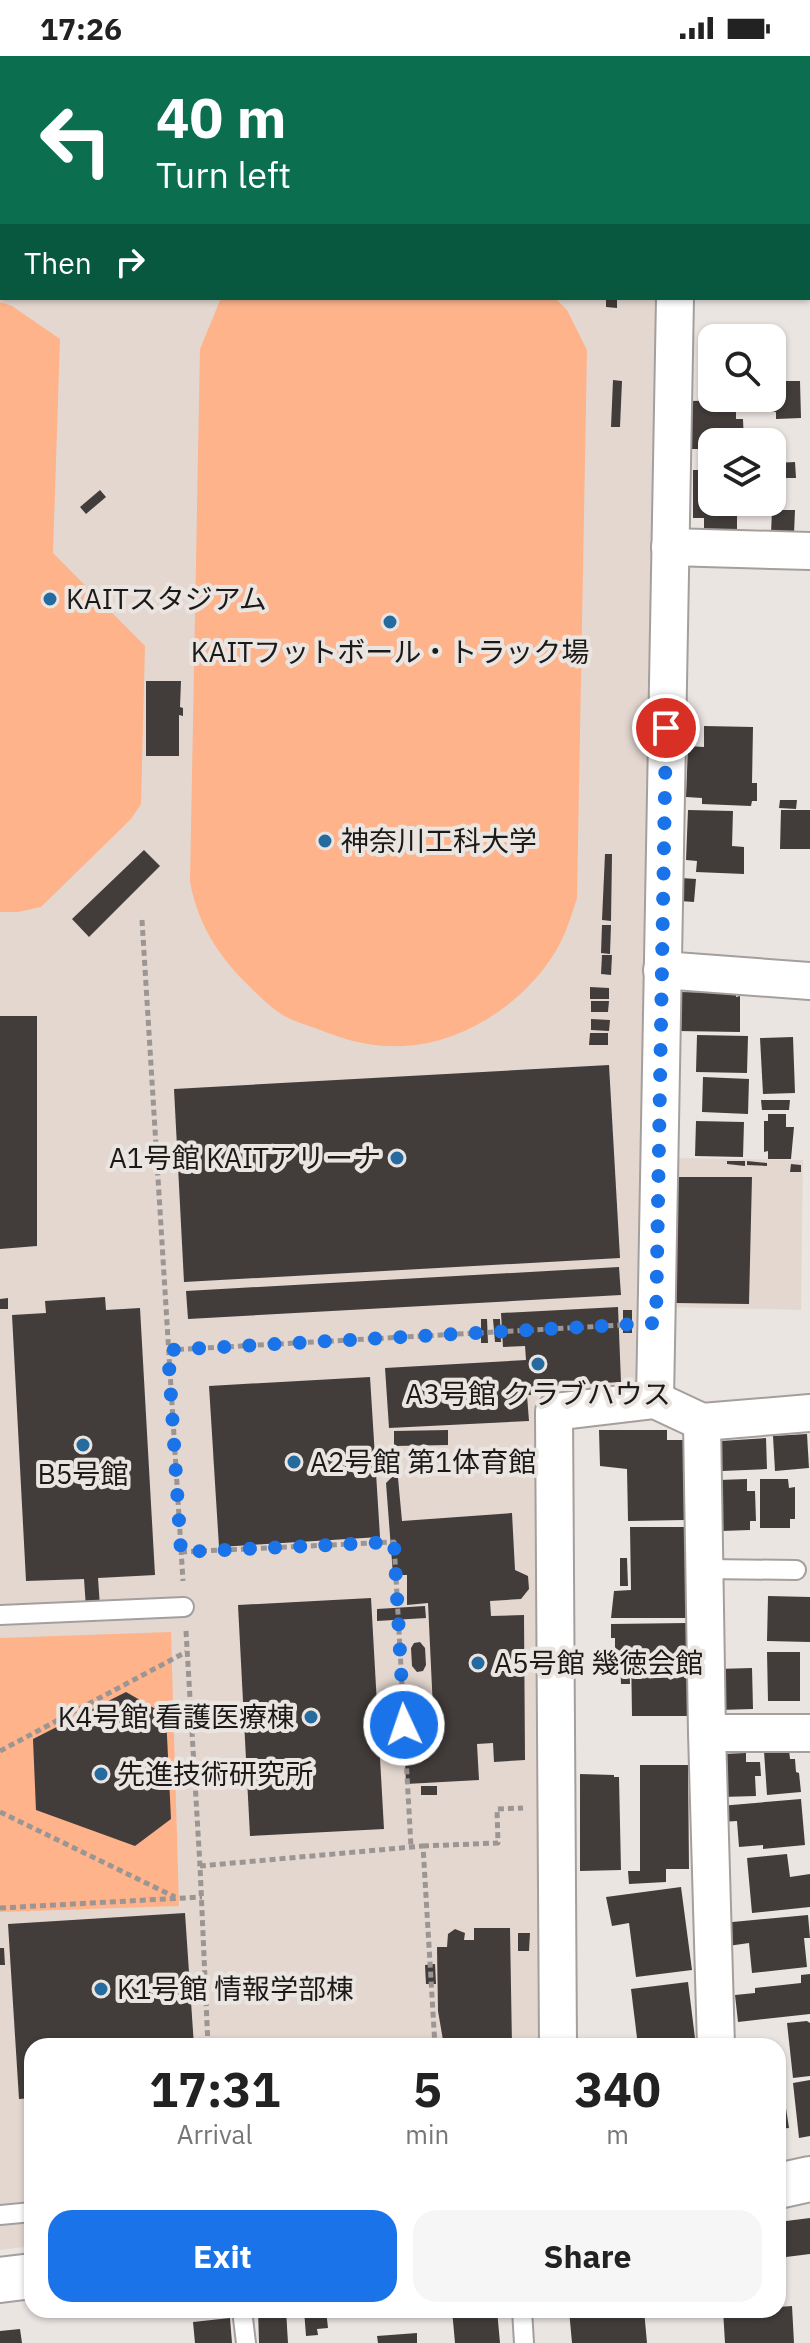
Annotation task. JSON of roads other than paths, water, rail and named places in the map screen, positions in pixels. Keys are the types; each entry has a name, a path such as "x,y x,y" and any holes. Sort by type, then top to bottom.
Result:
{"main road":[{"path":"786,2184 810,2179"},
{"path":"0,2280 24,2277"}],"street":[{"path":"655,1400 675,300"},
{"path":"670,547 810,551"},
{"path":"662,970 810,981"},
{"path":"558,2038 554,1412 655,1400 702,1422 810,1413"},
{"path":"702,1422 716,2038"},
{"path":"707,1733 810,1733"}],"lane":[{"path":"706,1569 796,1570"},
{"path":"0,1615 184,1607"},
{"path":"0,2215 24,2213"},
{"path":"243,2318 246,2343"},
{"path":"522,2318 524,2343"}],"place":[{"name":"KAITスタジアム","path":"50,599"},
{"name":"KAITフットボール・トラック場","path":"390,622"},
{"name":"神奈川工科大学","path":"325,841"},
{"name":"A1号館 KAITアリーナ","path":"397,1158"},
{"name":"A3号館 クラブハウス","path":"538,1364"},
{"name":"B5号館","path":"83,1445"},
{"name":"A2号館 第1体育館","path":"294,1462"},
{"name":"A5号館 幾徳会館","path":"478,1663"},
{"name":"K4号館 看護医療棟","path":"311,1717"},
{"name":"先進技術研究所","path":"101,1774"},
{"name":"K1号館 情報学部棟","path":"101,1989"}]}
